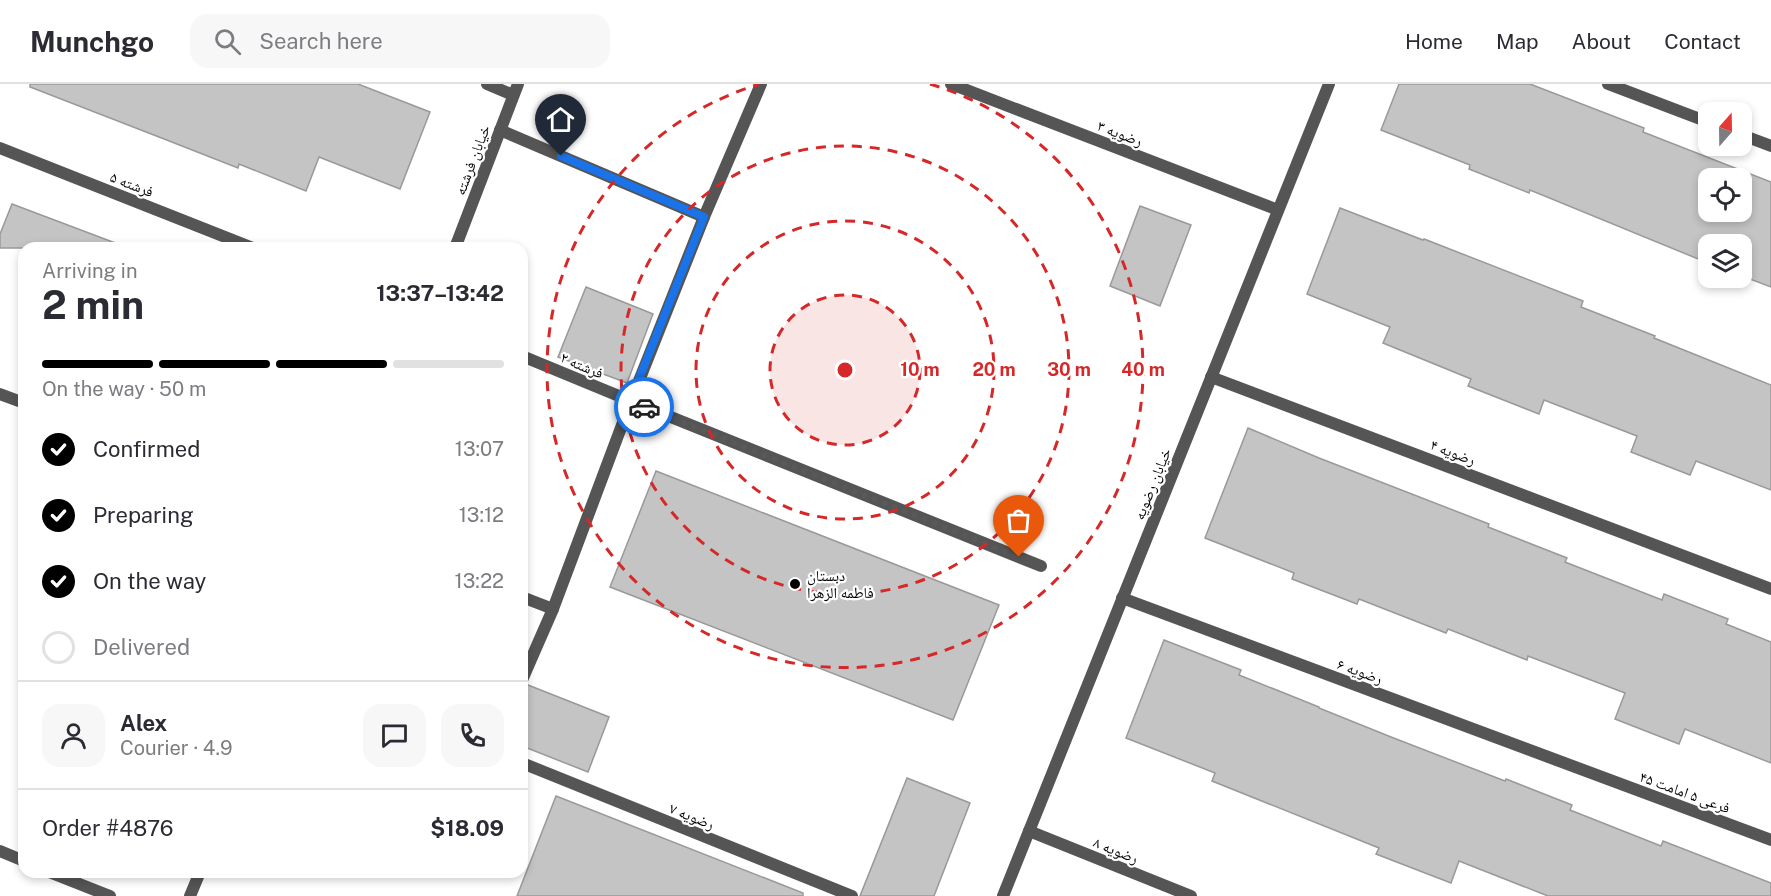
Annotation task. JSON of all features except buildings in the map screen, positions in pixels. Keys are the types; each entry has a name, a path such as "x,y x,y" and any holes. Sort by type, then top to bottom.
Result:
{"street":[{"path":"487,84 516,89"},
{"path":"528,666 553,609 630,401 704,217 761,84"},
{"name":"رضویه ۳","path":"951,84 1278,210"},
{"name":"خیابان رضویه","path":"1003,896 1329,84"},
{"path":"1608,84 1698,118"},
{"name":"خیابان فرشته","path":"457,242 516,89"},
{"path":"500,130 704,217"},
{"path":"1752,139 1771,146"},
{"name":"فرشته ۵","path":"0,148 238,242"},
{"name":"فرشته ۲","path":"528,358 1041,566"},
{"name":"رضویه ۴","path":"1211,377 1771,589"},
{"path":"0,394 18,401"},
{"name":"رضویه ۶","path":"1122,598 1588,772"},
{"path":"528,599 553,609"},
{"name":"رضویه ۷","path":"528,765 852,896"},
{"name":"فرعی ۵ امامت ۴۵","path":"1588,772 1771,840"},
{"name":"رضویه ۸","path":"1029,831 1191,896"},
{"path":"0,851 18,858"},
{"path":"65,878 110,896"},
{"path":"189,896 197,878"}],"way so far":[{"path":"644,407 1019,557"}],"place":[{"name":"دبستان فاطمه الزهرا","path":"795,584"}],"route":[{"path":"561,156 704,217 630,401 644,407"}]}
